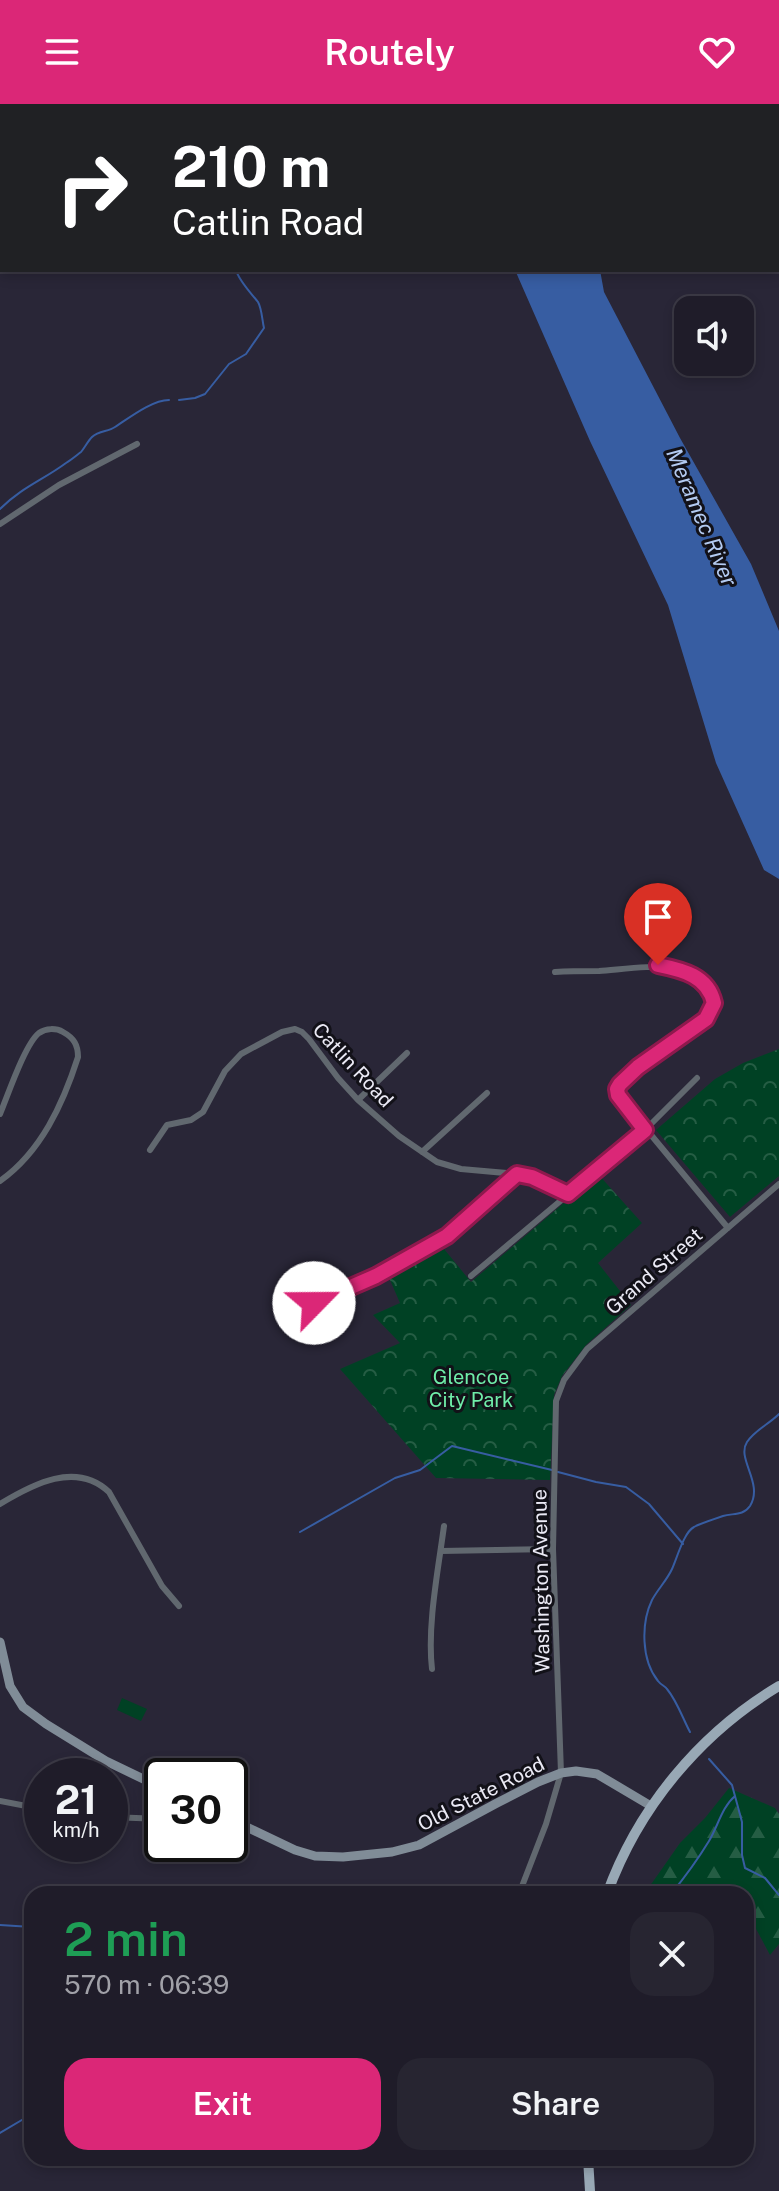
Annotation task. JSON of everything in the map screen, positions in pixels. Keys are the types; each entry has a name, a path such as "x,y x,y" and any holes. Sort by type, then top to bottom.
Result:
{"main road":[{"path":"610,1886 651,1806 673,1777 715,1733 779,1686"},
{"path":"588,2166 590,2191"}],"street":[{"path":"0,524 59,485 137,444"},
{"path":"555,972 658,965 692,975 709,987 714,1003 706,1019 638,1067 617,1089 618,1095 645,1130 728,1228"},
{"path":"0,1114 37,1034 58,1029 72,1037 78,1057 57,1111 36,1144 0,1181"},
{"name":"Catlin Road","path":"150,1150 167,1125 191,1120 203,1112 235,1059 291,1029 302,1032 358,1100 399,1136 437,1162 461,1169 532,1177 568,1194"},
{"path":"358,1100 407,1053"},
{"path":"471,1276 645,1130 697,1078"},
{"path":"422,1152 487,1093"},
{"path":"1,1169 11,1172"},
{"path":"314,1303 376,1276 447,1236 517,1174"},
{"name":"Grand Street","path":"559,1390 587,1349 779,1184"},
{"name":"Washington Avenue","path":"522,1886 546,1824 561,1773 553,1549 556,1401 559,1390"},
{"path":"0,1504 59,1477 83,1477 102,1485 109,1492 162,1586 179,1606"},
{"path":"432,1669 431,1633 444,1526"},
{"path":"441,1551 553,1549"},
{"path":"0,1642 10,1686 30,1712 106,1761 144,1779"},
{"name":"Old State Road","path":"248,1828 315,1856 382,1853 419,1845 538,1782 576,1771 597,1774 651,1806"},
{"path":"0,1801 24,1806"}],"green space":[{"path":"779,1049 779,1176 730,1217 656,1130 715,1079 743,1063"},
{"name":"Glencoe City Park","path":"598,1174 642,1223 598,1263 631,1305 586,1345 562,1376 554,1395 550,1480 436,1478 340,1369 400,1343 373,1315 400,1303 387,1273 440,1244 471,1282"},
{"path":"122,1698 147,1709 141,1721 117,1710"},
{"path":"729,1788 775,1808 779,1814 779,1944 770,1955 754,1925 754,1886 649,1886 680,1843"}],"water":[{"name":"Meramec River","path":"516,272 600,272 604,292 680,438 751,564 779,631 779,879 764,870 716,763 668,605 590,441"}],"waterway":[{"path":"179,400 205,394 229,364 246,354 264,328 258,302 237,272"},
{"path":"0,509 81,452 95,435 112,429 148,406 169,400"},
{"path":"690,1732 674,1699 658,1681 648,1663 644,1641 648,1609 670,1573 690,1530 720,1517 741,1513 750,1506 754,1489 745,1456 747,1442 779,1414"},
{"path":"300,1532 395,1478 420,1470 452,1446 552,1470"},
{"path":"558,1472 626,1487 649,1504 683,1544"},
{"path":"709,1759 732,1785 742,1822 745,1868 765,1878 779,1895"},
{"path":"677,1886 735,1796"},
{"path":"0,1925 24,1926"},
{"path":"0,2133 24,2119"}],"route":[{"path":"314,1303 376,1276 447,1236 517,1174 532,1177 568,1194 645,1130 618,1095 617,1089 638,1067 706,1019 714,1003 709,987 701,979 658,965"}]}
